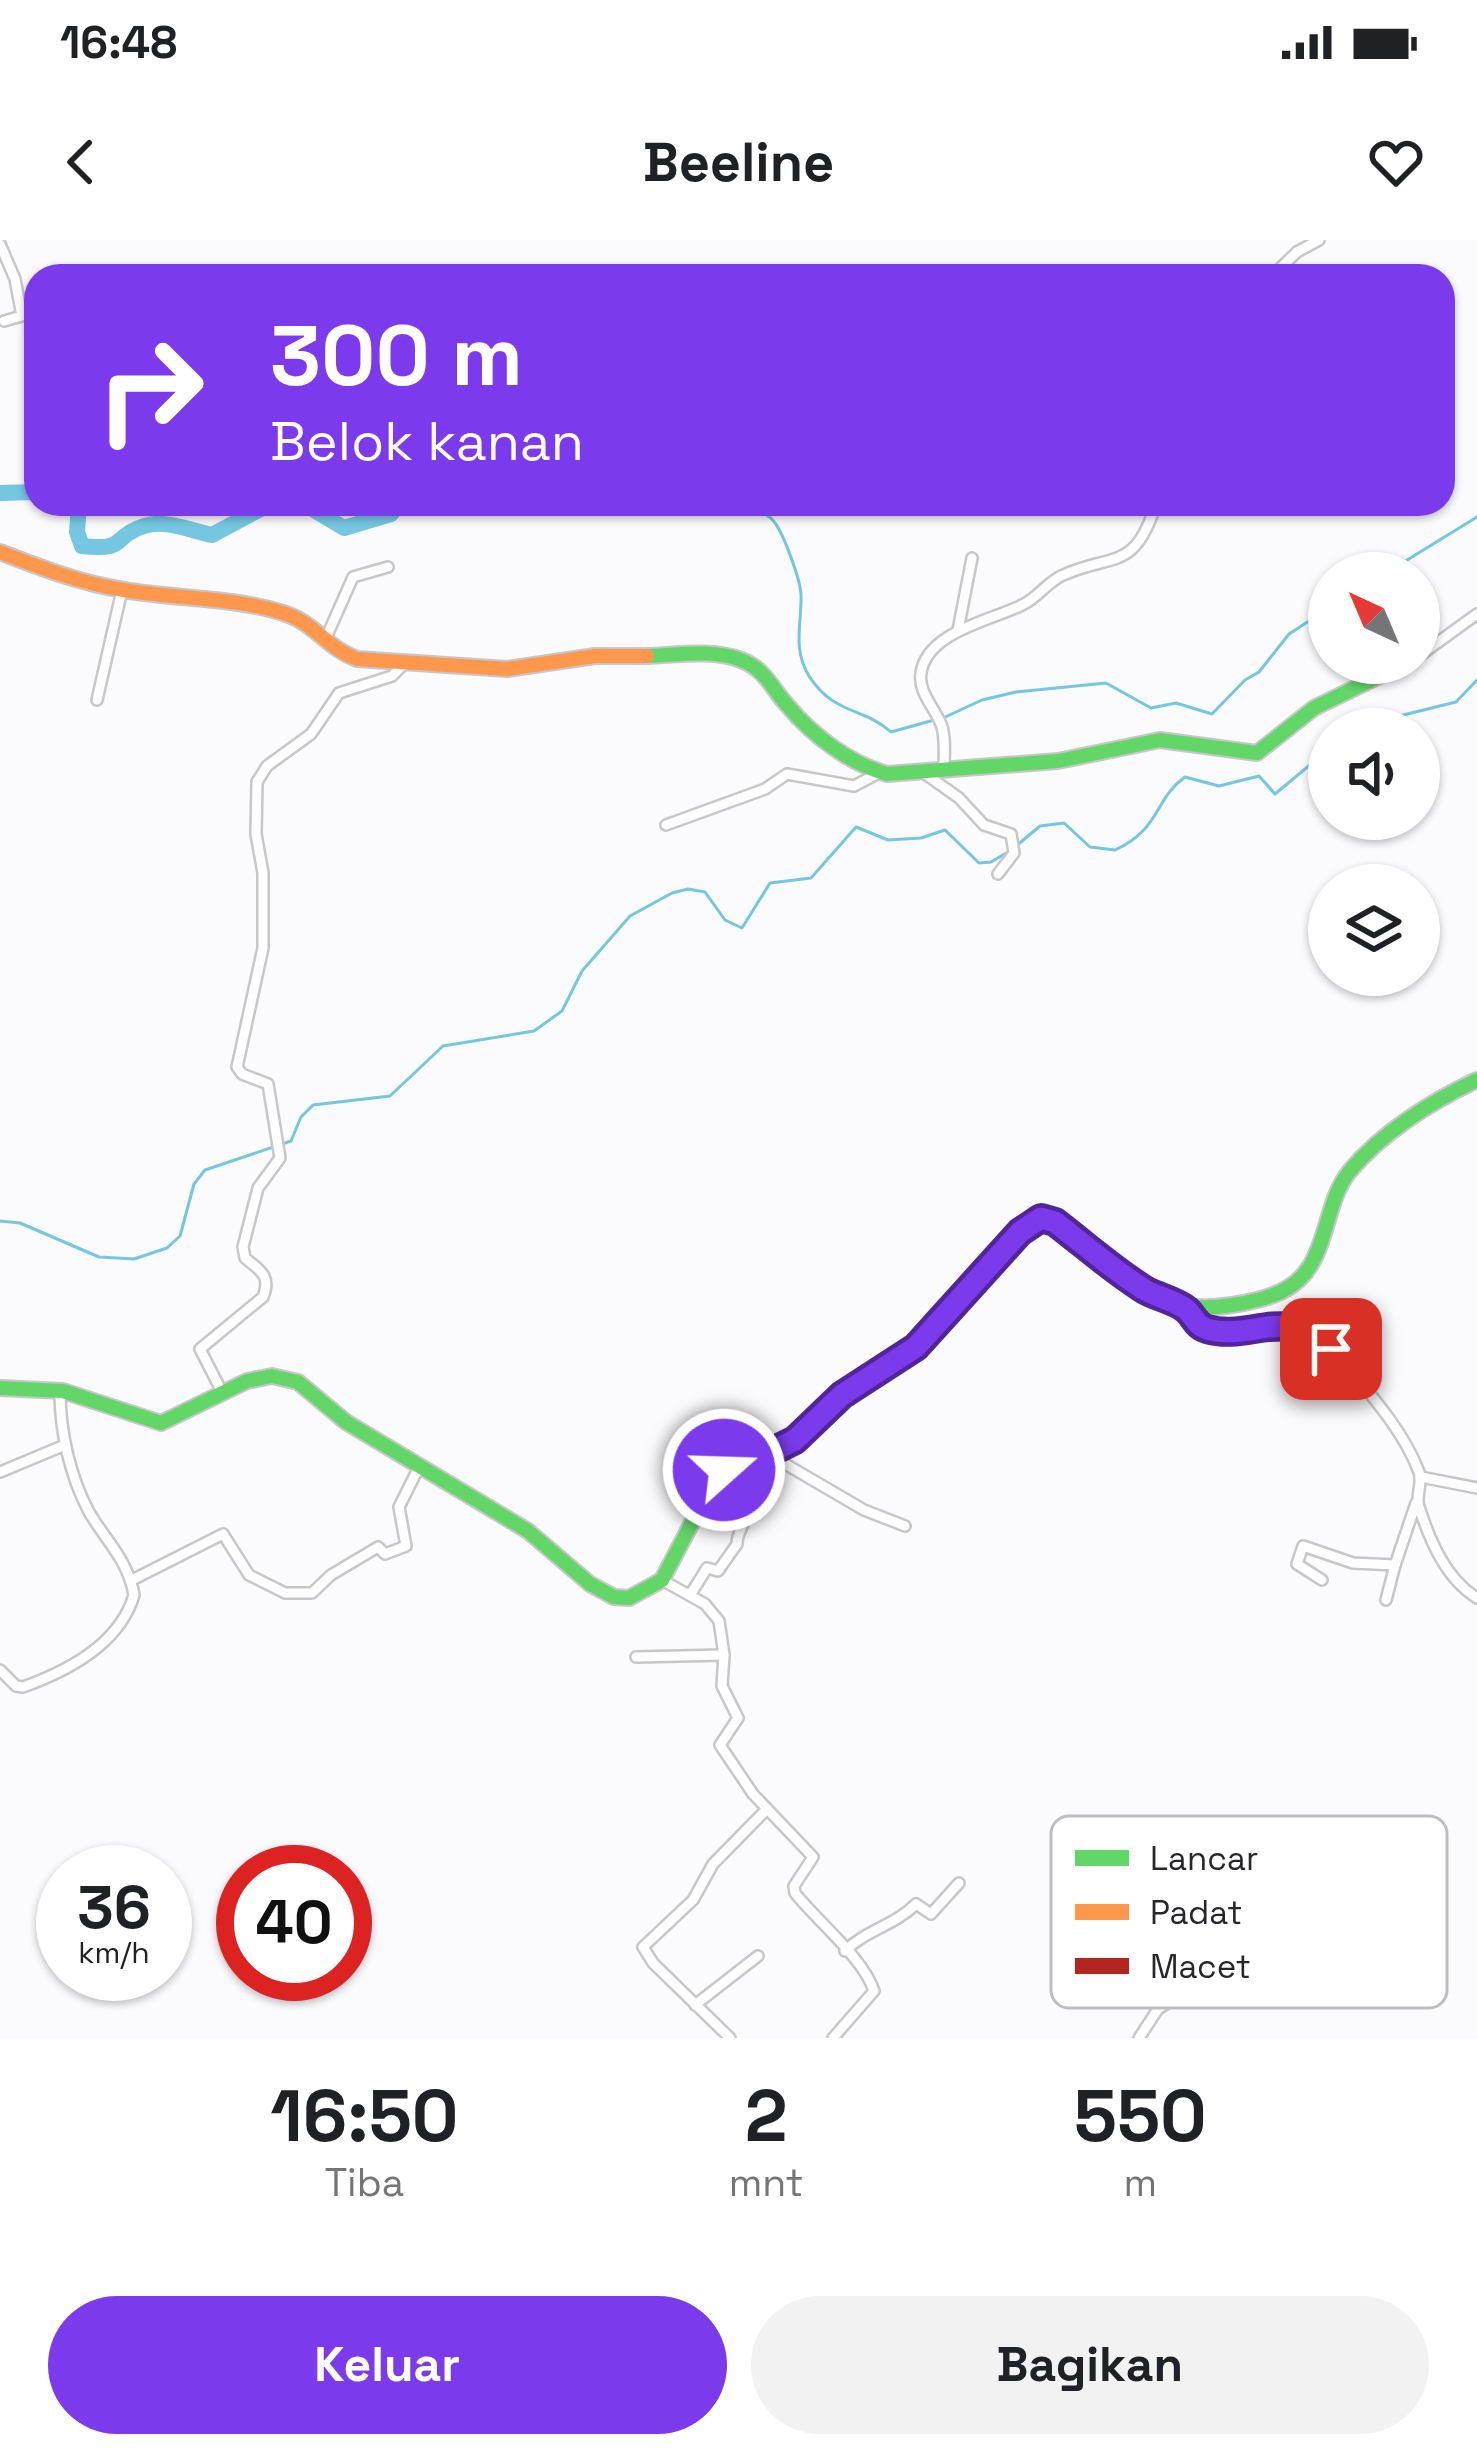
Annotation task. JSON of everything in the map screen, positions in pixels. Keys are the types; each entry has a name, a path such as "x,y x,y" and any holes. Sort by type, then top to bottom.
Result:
{"street":[{"path":"1284,264 1319,240"},
{"path":"0,244 15,279 22,316 4,321"},
{"path":"944,770 943,728 922,687 921,671 934,652 958,630 1018,607 1061,576 1112,563 1129,553 1151,516"},
{"path":"0,552 71,579 122,590 274,610 304,620 340,653 357,659 507,669 596,656 738,658 763,671 787,706 833,748 879,772 1058,761 1160,740 1257,753 1314,707 1362,684"},
{"path":"958,630 972,558"},
{"path":"326,638 353,577 388,567"},
{"path":"97,700 122,590"},
{"path":"1440,641 1477,614"},
{"path":"222,1392 200,1348 263,1297 267,1286 263,1272 244,1258 243,1246 258,1188 278,1165 279,1155 267,1082 242,1074 237,1067 262,948 263,873 254,790 267,766 310,734 339,693 392,676 406,662"},
{"path":"666,825 765,789 787,774 854,786 879,772"},
{"path":"924,772 959,798 984,825 1010,834 1014,853 998,874"},
{"path":"0,1388 24,1386 106,1402 161,1424 264,1376 298,1382 338,1416 418,1469 528,1531 576,1574 614,1597 629,1598 662,1580 716,1480 734,1462 795,1440 842,1395 925,1340 1020,1232 1038,1219 1055,1222 1142,1288 1186,1309 1229,1307 1278,1295 1298,1282 1316,1255 1344,1178 1359,1161 1433,1102 1477,1080"},
{"path":"1186,1309 1197,1324 1209,1329 1282,1326 1300,1330 1324,1343 1382,1410 1421,1477 1385,1600"},
{"path":"0,1670 10,1689 44,1679 114,1635 134,1595 120,1553 89,1512 65,1445 60,1392"},
{"path":"0,1472 65,1445"},
{"path":"765,1452 864,1510 904,1526"},
{"path":"690,1595 706,1568 718,1571 737,1544 736,1534 780,1460"},
{"path":"132,1580 223,1534 249,1575 285,1592 309,1594 379,1547 386,1555 406,1546 399,1507 418,1469"},
{"path":"1421,1477 1477,1488"},
{"path":"1416,1503 1447,1571 1477,1598"},
{"path":"1322,1580 1297,1564 1304,1546 1353,1563 1395,1565"},
{"path":"662,1580 712,1610 719,1621 722,1686 738,1718 720,1745 766,1809 813,1857 794,1891 845,1951 863,1965 874,1991 833,2038"},
{"path":"636,1657 724,1655"},
{"path":"730,2038 644,1954 644,1945 693,1900 713,1864 766,1809"},
{"path":"845,1951 859,1937 889,1926 916,1904 931,1914 959,1883"},
{"path":"695,2005 758,1956"},
{"path":"1139,2038 1160,2008"}],"waterway":[{"path":"0,493 24,492"},
{"path":"78,516 82,546 97,547 113,545 152,524 212,535 248,516"},
{"path":"324,516 344,528 384,516"},
{"path":"768,516 779,529 798,578 801,656 819,689 891,732 934,720"},
{"path":"1420,552 1477,517"},
{"path":"943,718 982,700 1016,692 1106,683 1151,708 1176,703 1212,714 1259,672 1289,634 1308,622"},
{"path":"1432,708 1456,702 1477,680"},
{"path":"1016,846 1040,826 1064,823 1090,847 1115,850 1141,833 1185,777 1219,786 1259,776 1275,794 1308,766"},
{"path":"0,1221 20,1223 99,1257 134,1259 167,1248 180,1236 194,1184 205,1170 291,1141 301,1117 313,1105 390,1096 443,1046 534,1031 562,1011 582,971 630,916 672,893 705,892 725,920 742,928 770,883 811,878 856,827 888,840 921,838 945,830 979,863 1008,852"}],"traffic: fast":[{"path":"647,656 707,654 749,664 820,738 887,774 1058,761 1160,740 1257,753 1314,708 1363,684"},
{"path":"1103,1262 1174,1304 1233,1305 1280,1292 1310,1266 1342,1183 1362,1158 1408,1119 1477,1080"},
{"path":"0,1388 63,1391 161,1423 247,1381 272,1376 298,1382 346,1422 528,1531 590,1584 614,1597 629,1598 662,1580 709,1490 729,1465 795,1440 854,1387"}],"traffic: slow":[{"path":"0,552 108,587 280,612 357,659 507,669 595,656 647,656"}],"traffic: jam":[{"path":"854,1387 916,1347 1020,1232 1038,1219 1055,1222 1103,1262"}],"route":[{"path":"724,1470 755,1452 786,1446 842,1395 916,1347 1020,1232 1041,1218 1055,1222 1142,1288 1186,1309 1203,1328 1291,1328 1331,1349"}]}
